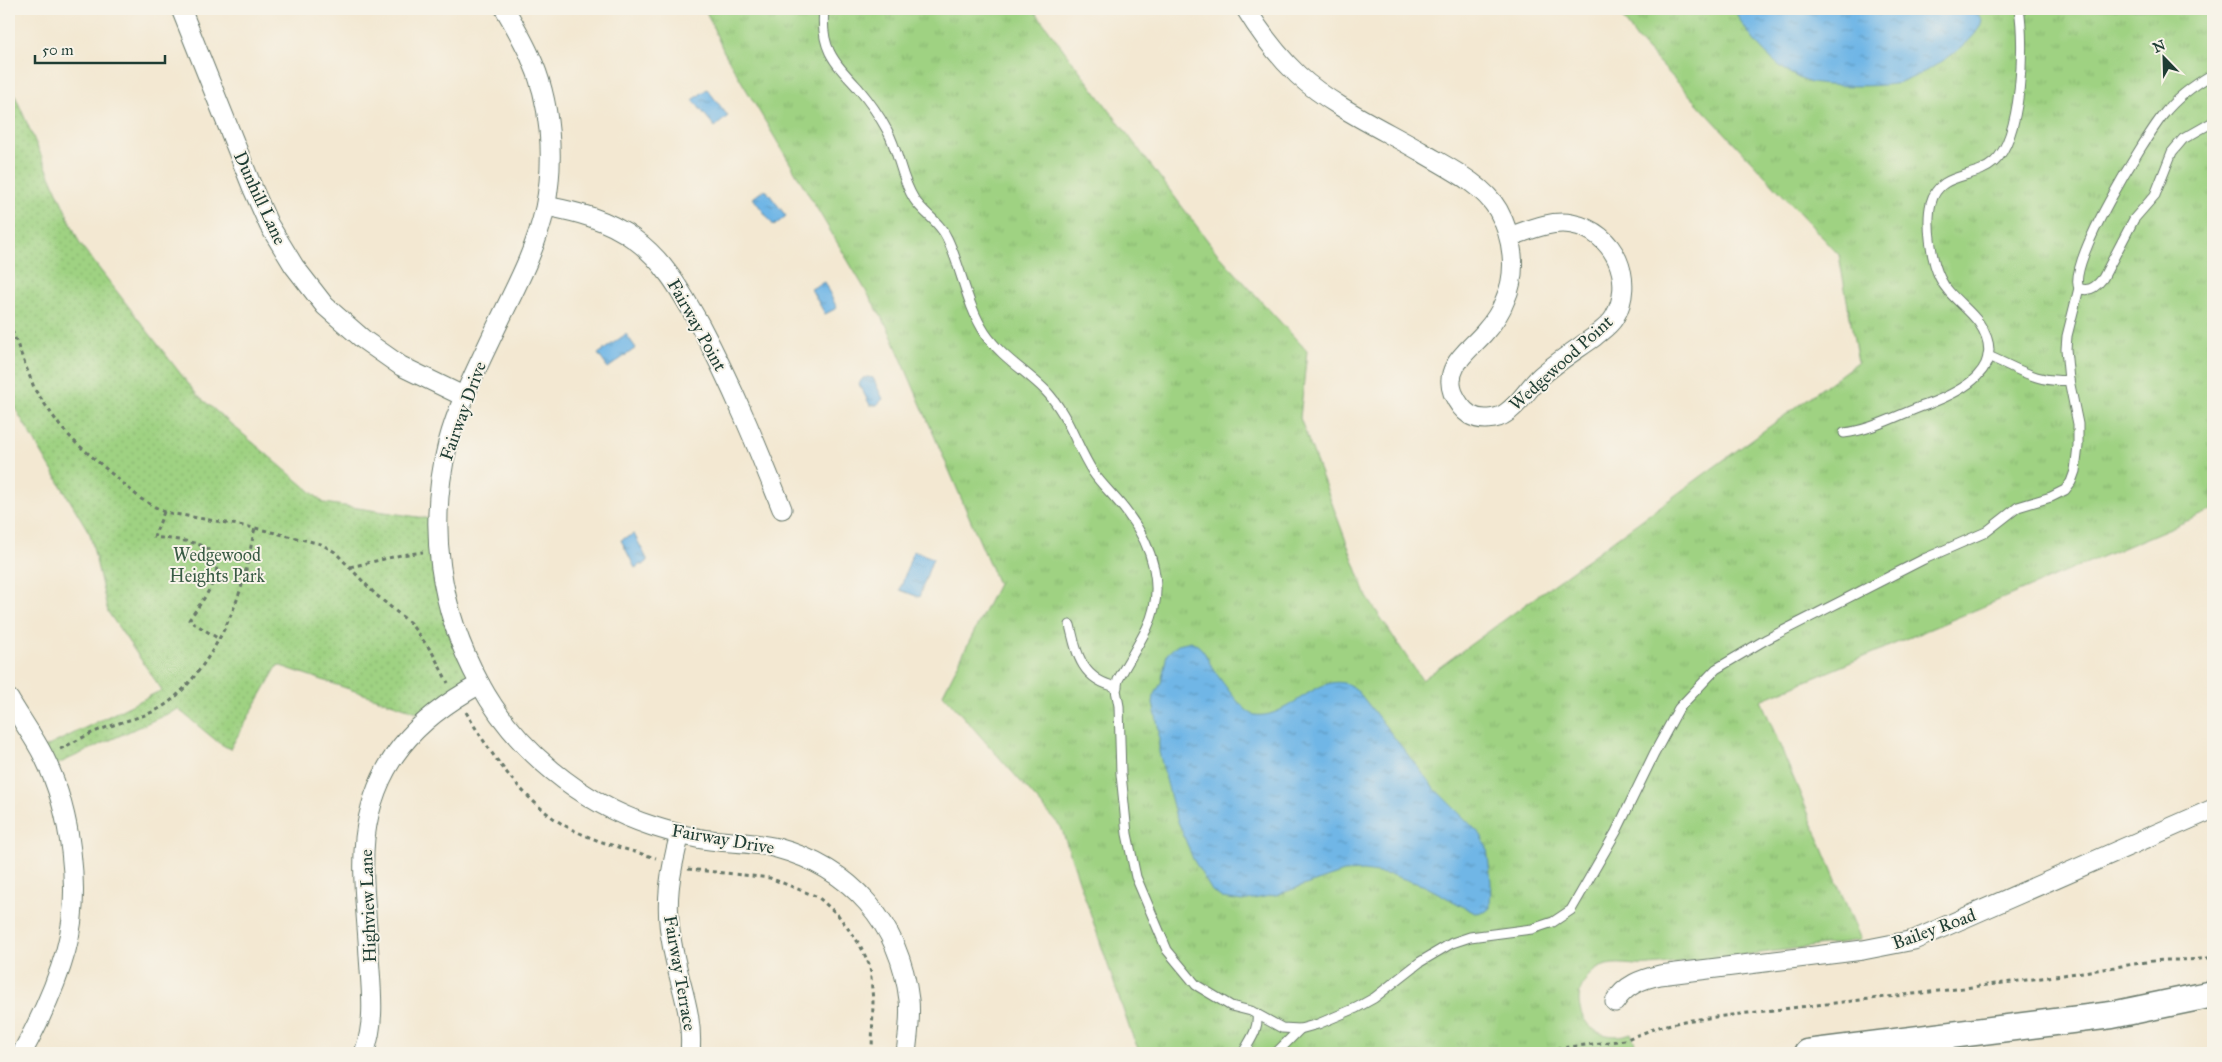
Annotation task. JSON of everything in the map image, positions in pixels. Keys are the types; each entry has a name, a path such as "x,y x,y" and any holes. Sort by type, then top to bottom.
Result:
{"main road":[{"path":"1807,1053 2112,1015 2213,994"}],"street":[{"name":"Dunhill Lane","path":"181,9 253,189 269,225 294,266 326,306 364,340 401,366 465,397"},
{"name":"Fairway Drive","path":"505,9 532,58 542,91 548,125 550,166 546,206 527,262 465,397 449,440 441,478 438,513 442,585 451,617 480,684 501,717 526,746 553,771 588,795 618,812 680,834 708,840 774,847 802,856 827,868 852,886 871,906 886,926 904,974 909,1003 906,1053"},
{"name":"Wedgewood Point","path":"1246,9 1270,43 1298,75 1326,96 1469,182 1484,194 1497,209 1509,237 1512,258 1511,281 1506,299 1487,330 1458,360 1452,372 1451,386 1462,409 1473,416 1484,419 1506,414 1556,363 1602,330 1613,319 1621,302 1624,287 1622,270 1614,252 1602,238 1589,228 1558,223 1540,226 1509,237"},
{"name":"Fairway Point","path":"546,206 577,213 611,225 642,244 665,269 688,305 729,382 782,509"},
{"name":"Highview Lane","path":"364,1053 369,1040 373,1014 364,870 366,838 374,801 380,782 393,757 411,734 429,716 456,697 480,684"},
{"path":"9,699 44,757 59,793 69,833 72,872 72,915 66,948 43,1014 20,1049"},
{"name":"Bailey Road","path":"1615,1002 1620,994 1635,983 1660,975 1878,948 1914,940 2213,809"},
{"name":"Fairway Terrace","path":"680,834 668,891 668,917 677,970 690,1017 690,1053"}],"lane":[{"path":"824,9 824,38 827,50 835,63 872,105 897,150 908,187 915,200 939,224 947,238 978,321 1001,352 1046,391 1064,414 1093,471 1130,516 1151,555 1156,575 1156,594 1153,608 1148,627 1118,680 1117,686 1121,733 1120,774 1127,834 1136,877 1167,950 1196,985 1231,1006 1257,1014 1282,1028 1300,1029 1356,1008 1374,998 1437,950 1452,942 1470,937 1532,929 1564,916 1578,898 1602,857 1654,754 1680,708 1716,669 1765,640 1924,559 1986,532 2018,507 2051,497 2065,490 2071,482 2075,471 2078,446 2078,424 2068,380 2067,336 2079,288 2076,278 2082,258 2130,165 2163,115 2190,88 2213,74"},
{"path":"1844,433 1862,432 1956,392 1971,384 1984,370 1988,356 1986,337 1980,324 1940,278 1932,249 1929,223 1930,204 1936,191 1944,183 1956,176 1980,170 1993,163 2002,154 2010,135 2019,93 2022,51 2020,9"},
{"path":"2079,288 2089,290 2098,285 2103,278 2134,219 2155,194 2172,152 2183,139 2213,122"},
{"path":"1988,356 2043,380 2068,380"},
{"path":"1070,625 1077,654 1085,669 1100,682 1117,686"},
{"path":"1243,1053 1255,1033 1258,1022 1257,1014"},
{"path":"1276,1053 1300,1029"}],"path":[{"path":"9,323 35,390 60,426 75,442 141,499 164,512 255,528 321,544 335,552 375,594 410,623 423,638 446,680"},
{"path":"164,512 154,537 203,546 214,559 217,567 215,576 189,620 219,639"},
{"path":"59,750 103,728 150,713 165,705 179,693 219,639 241,591 255,528"},
{"path":"350,567 423,552"},
{"path":"467,714 495,759 556,820 587,836 657,858"},
{"path":"690,870 770,878 818,897 838,915 860,945 870,966 873,1001 872,1053"},
{"path":"1542,1053 1562,1048 1624,1040 1659,1026 1684,1021 2029,980 2149,961 2199,960 2213,957"}],"green space":[{"path":"705,9 1033,9 1217,253 1307,351 1300,418 1367,597 1422,680 1858,362 1839,255 1638,40 1616,9 2213,9 2213,510 1761,700 1861,940 1676,962 1644,965 1613,964 1595,970 1586,979 1579,996 1583,1016 1593,1029 1607,1035 1614,1036 1631,1033 1639,1053 1140,1053 1130,1030 1061,827 943,694 998,584 888,328 724,52"},
{"name":"Wedgewood Heights Park","path":"9,82 80,244 197,395 324,503 438,520 439,550 480,684 429,716 278,665 230,749 219,743 178,709 49,768 40,750 162,690 108,612 90,534 9,398"}],"water":[{"path":"1734,9 1974,9 1982,20 1978,29 1960,49 1921,74 1899,83 1839,86 1808,82 1785,70 1755,42"},
{"path":"707,89 728,116 715,127 693,100"},
{"path":"765,189 786,216 774,226 753,198"},
{"path":"824,282 837,308 825,314 811,289"},
{"path":"626,334 636,348 608,368 598,354"},
{"path":"867,377 873,378 883,399 877,405 870,405 859,384 862,379"},
{"path":"634,534 648,561 642,566 641,564 635,568 621,540"},
{"path":"913,551 933,558 919,597 900,590"},
{"path":"1191,641 1200,647 1234,697 1245,709 1255,715 1269,714 1282,709 1320,687 1332,683 1344,683 1357,690 1434,788 1481,835 1487,848 1491,882 1490,908 1485,912 1475,913 1425,886 1392,875 1363,871 1344,872 1276,895 1242,901 1222,898 1212,891 1193,859 1175,814 1159,752 1159,730 1153,703 1154,696 1161,683 1167,654 1178,644"}]}
